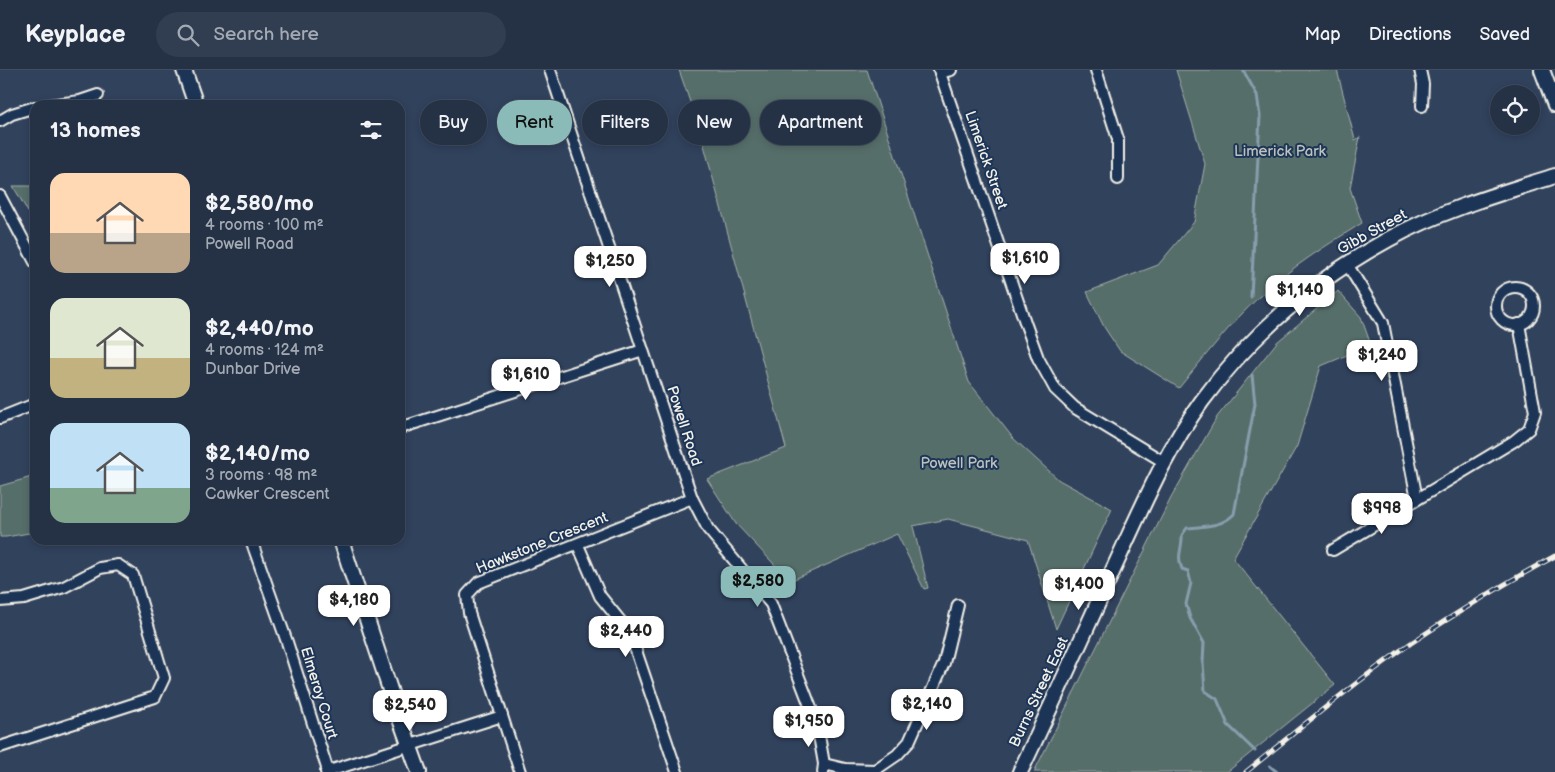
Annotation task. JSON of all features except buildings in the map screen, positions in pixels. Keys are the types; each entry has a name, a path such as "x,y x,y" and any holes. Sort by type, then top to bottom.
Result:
{"street":[{"path":"184,70 194,100"},
{"name":"Powell Road","path":"550,70 692,498 708,529 771,604 817,724 824,768"},
{"path":"940,72 951,70"},
{"path":"1096,70 1118,138 1118,179"},
{"path":"1420,70 1423,84 1422,106"},
{"path":"1542,70 1555,105"},
{"name":"Limerick Street","path":"940,72 1038,358 1055,388 1075,408 1164,462"},
{"path":"83,100 98,95"},
{"path":"0,121 12,114 30,109"},
{"name":"Gibb Street","path":"1164,462 1202,401 1236,358 1281,314 1311,289 1346,264 1390,238 1439,215 1464,205 1555,176"},
{"path":"0,196 30,253"},
{"path":"1346,264 1383,323 1417,499"},
{"path":"1333,550 1514,441 1529,429 1535,412 1519,324"},
{"path":"405,426 644,350"},
{"path":"0,418 30,406"},
{"name":"Burns Street East","path":"1020,772 1164,462"},
{"name":"Hawkstone Crescent","path":"520,772 469,613 467,595 478,583 578,545 692,498"},
{"name":"Elmeroy Court","path":"253,545 287,642 327,772"},
{"path":"343,545 419,772"},
{"path":"578,545 600,596 630,633 677,772"},
{"path":"0,601 24,599 56,590 100,568 118,565 133,575 164,678 155,697 0,747"},
{"path":"824,768 875,770 897,755 909,742 944,664 958,605"},
{"path":"327,772 502,716"}],"green space":[{"name":"Powell Park","path":"679,70 867,70 877,100 760,100 760,145 881,145 881,113 969,382 1013,438 1059,480 1112,509 1056,629 1028,540 948,519 913,526 928,588 924,589 897,534 790,581 736,524 707,479 786,448 704,145 750,145 750,100 689,100"},
{"name":"Limerick Park","path":"1176,70 1337,70 1355,140 1360,137 1350,188 1362,223 1296,266 1260,296 1228,329 1179,388 1120,351 1104,327 1087,292 1158,265 1194,222 1205,164"},
{"path":"13,186 30,186 30,215"},
{"path":"1338,291 1361,317 1371,345 1321,366 1297,446 1233,558 1335,685 1227,772 1034,772 1171,498 1217,417 1277,342"},
{"path":"30,477 30,533 0,537 0,486"}],"waterway":[{"path":"1243,70 1257,95 1260,116 1251,297"},
{"path":"1252,375 1255,404 1234,514 1218,524 1187,528 1182,535 1180,564 1182,569 1188,571 1191,583 1186,604 1190,618 1204,643 1205,691 1217,699 1228,725 1255,751"},
{"path":"1270,766 1277,772"}],"railway":[{"path":"1246,772 1307,722 1411,643 1482,598 1555,556"}]}
